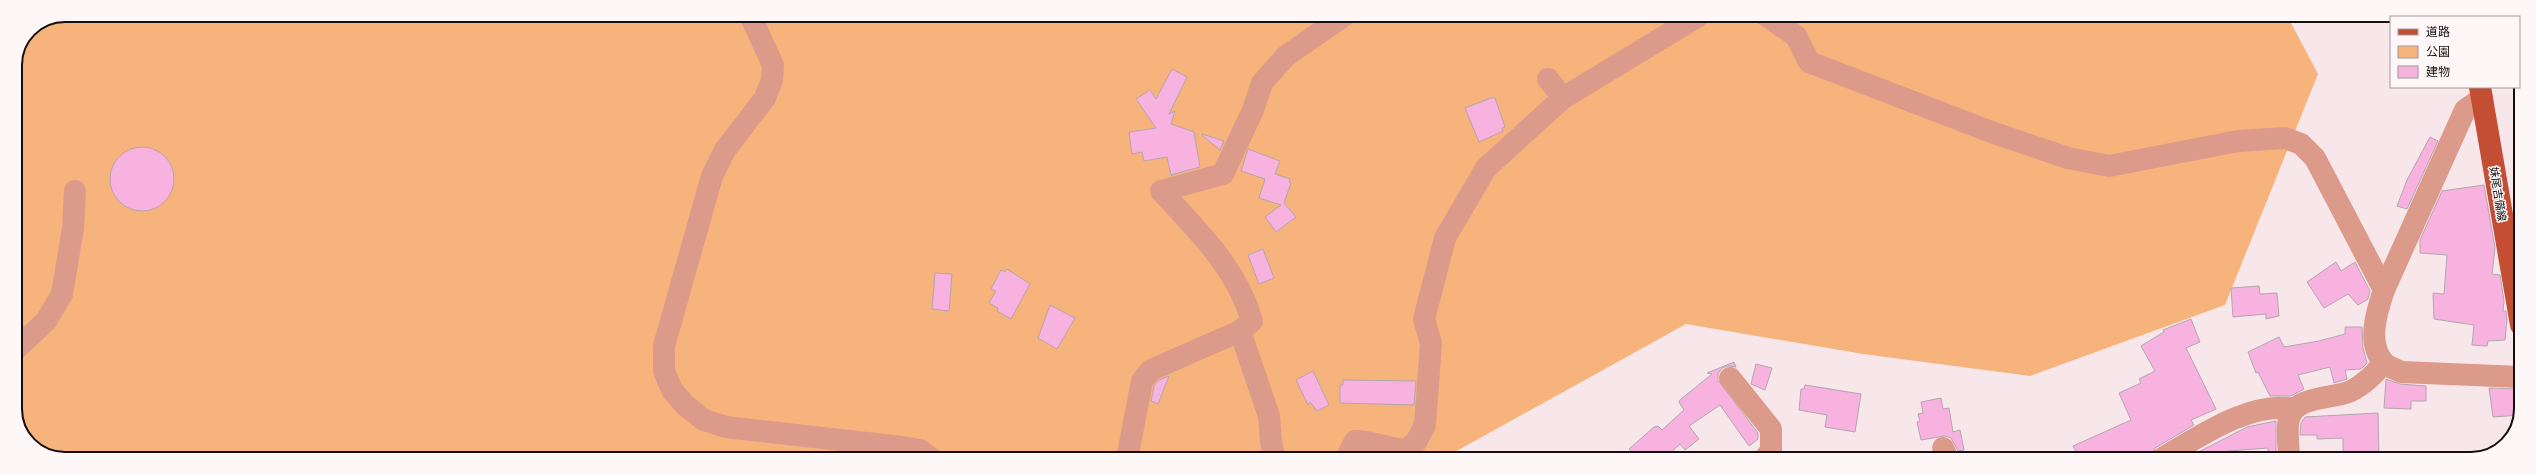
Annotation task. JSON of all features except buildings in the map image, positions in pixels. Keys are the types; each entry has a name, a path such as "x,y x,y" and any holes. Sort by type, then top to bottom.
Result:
{"main road":[{"name":"妹尾吉備線","path":"2481,92 2514,284"}],"street":[{"path":"753,22 773,65 772,80 765,98 725,150 712,176 664,346 664,371 672,390 686,405 704,420 726,427 908,448 920,450 923,452"},
{"path":"1128,452 1142,381 1151,370 1240,330 1252,321 1248,305 1220,256 1161,191 1223,174 1253,110 1262,84 1286,56 1336,22"},
{"path":"1350,452 1355,441 1371,441 1390,449 1406,450 1416,442 1425,425 1430,380 1431,343 1424,319 1445,238 1486,168 1563,98 1688,22"},
{"path":"1775,22 1796,36 1809,62 1994,133 2068,158 2109,166 2238,141 2285,138 2301,144 2314,158 2384,290"},
{"path":"1548,79 1563,98"},
{"path":"2481,92 2465,110 2384,290 2376,314 2374,329 2376,346 2384,363 2401,372 2514,377"},
{"path":"22,344 46,322 62,294 73,228 75,191"},
{"path":"1240,330 1269,416 1273,452"},
{"path":"2289,452 2289,418 2294,409 2302,403 2350,392 2364,384 2384,363"},
{"path":"1730,378 1771,429 1770,452"},
{"path":"2173,452 2233,418 2280,406 2294,409"}],"green space":[{"path":"65,22 2290,22 2318,74 2225,305 2030,376 1863,354 1686,324 1455,452 59,452 46,448 29,433 25,425 22,412 23,57 29,41 41,29 49,25"}]}
